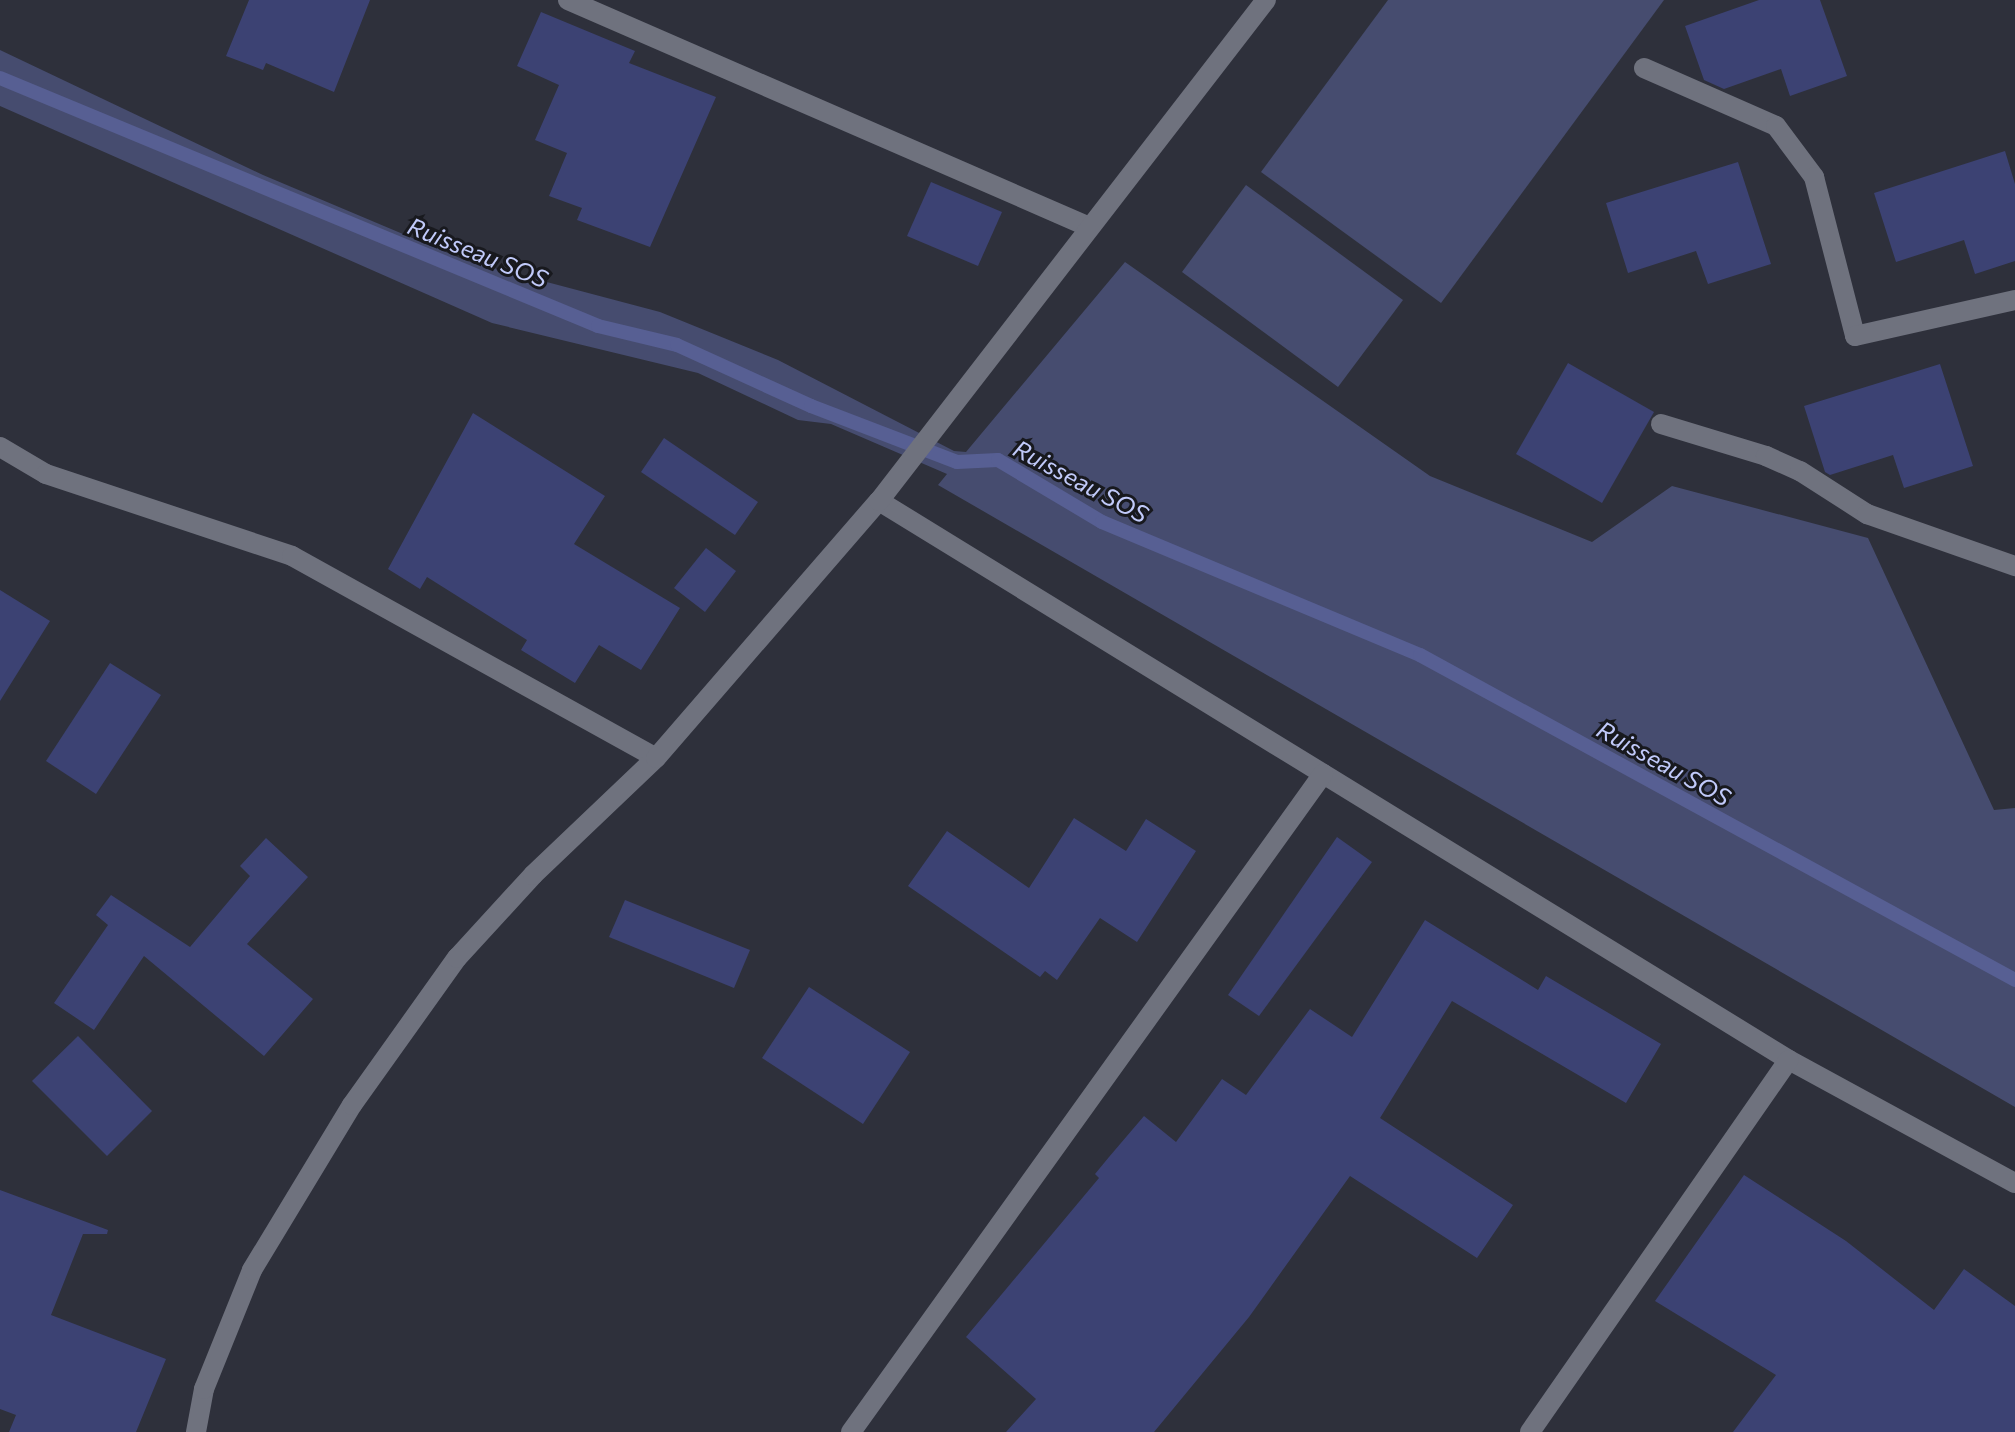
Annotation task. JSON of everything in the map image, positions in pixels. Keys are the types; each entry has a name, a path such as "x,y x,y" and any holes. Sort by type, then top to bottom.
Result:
{"street":[{"path":"568,0 1087,226"},
{"path":"196,1432 204,1389 252,1270 352,1105 457,958 533,875 656,758 879,501 1087,226 1266,0"},
{"path":"1644,68 1776,126 1814,177 1855,336 2015,300"},
{"path":"1661,424 1766,456 1800,471 1867,514 2015,566"},
{"path":"0,447 46,474 292,556 656,758"},
{"path":"879,501 1789,1060 2015,1183"},
{"path":"851,1432 1323,774"},
{"path":"1530,1432 1789,1060"}],"shaded area":[{"path":"1388,0 1664,0 1441,303 1261,172"},
{"path":"0,50 263,175 467,261 660,312 778,360 954,451 966,452 1125,262 1430,476 1592,542 1672,486 1868,538 1994,810 2015,808 2015,1107 938,485 947,474 831,424 798,420 698,373 492,323 0,106"},
{"path":"1246,185 1403,300 1338,387 1182,272"}],"building":[{"path":"249,0 370,0 334,92 266,63 263,70 226,56"},
{"path":"1759,0 1820,0 1847,76 1790,96 1781,69 1724,89 1704,80 1685,26"},
{"path":"541,12 635,51 629,63 716,97 650,247 577,220 582,208 549,196 567,153 535,140 559,85 517,66"},
{"path":"2005,151 2015,184 2015,261 1975,274 1964,240 1896,262 1874,193"},
{"path":"1738,162 1771,264 1708,284 1696,251 1628,273 1606,203"},
{"path":"931,182 1002,212 978,266 907,236"},
{"path":"1568,363 1654,412 1602,503 1516,454"},
{"path":"1940,364 1973,466 1904,488 1893,455 1830,475 1825,472 1804,406"},
{"path":"473,413 605,496 574,544 680,608 641,670 599,645 575,683 521,650 527,640 427,577 420,589 388,569"},
{"path":"664,438 758,502 735,535 641,472"},
{"path":"706,548 736,571 705,612 674,588"},
{"path":"0,590 50,621 0,701"},
{"path":"110,663 161,695 96,794 46,761"},
{"path":"1074,818 1126,851 1146,819 1196,851 1137,942 1100,918 1057,980 1045,971 1040,977 908,886 947,831 1029,888"},
{"path":"1337,837 1372,862 1259,1016 1228,995"},
{"path":"266,838 308,877 247,944 313,999 264,1056 144,956 94,1030 54,1003 108,925 96,915 111,895 190,947 250,876 240,866"},
{"path":"625,900 750,950 734,988 609,937"},
{"path":"1425,920 1538,990 1546,976 1661,1044 1626,1103 1452,1001 1380,1118 1513,1205 1477,1258 1350,1176 1249,1317 1154,1432 1006,1432 1036,1399 966,1337 1099,1178 1095,1174 1144,1116 1176,1142 1222,1079 1246,1095 1310,1009 1352,1037"},
{"path":"809,987 910,1052 863,1124 762,1058"},
{"path":"78,1036 152,1111 107,1156 32,1081"},
{"path":"1744,1175 1846,1241 1934,1310 1964,1269 2015,1306 2015,1432 1733,1432 1776,1375 1655,1301"},
{"path":"0,1190 108,1230 107,1234 83,1234 51,1315 166,1359 136,1432 9,1432 16,1415 0,1409"}],"waterway":[{"name":"Ruisseau SOS","path":"0,78 598,326 677,345 811,406 957,462 998,460 1102,522 1420,655 2015,980"}]}
